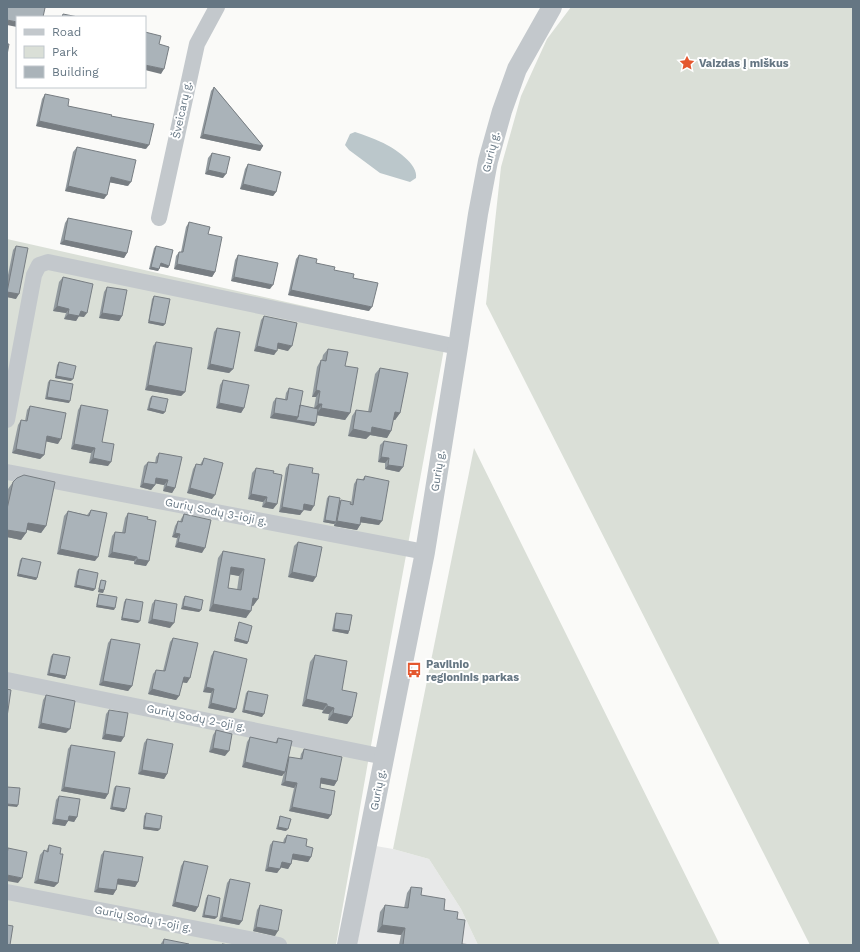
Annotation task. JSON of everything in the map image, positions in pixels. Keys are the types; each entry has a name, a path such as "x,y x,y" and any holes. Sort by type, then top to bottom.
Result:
{"street":[{"name":"Šveicarų g.","path":"159,218 197,44 217,7"},
{"name":"Gurių g.","path":"347,945 425,552 488,162 502,111 517,69 552,7"},
{"path":"7,420 34,275 39,265 48,262 458,347"},
{"name":"Gurių Sodų 3-ioji g.","path":"7,472 425,552"},
{"name":"Gurių Sodų 2-oji g.","path":"7,680 385,757"},
{"name":"Gurių Sodų 1-oji g.","path":"7,892 279,945"}],"shaded area":[{"path":"355,132 386,144 398,152 413,167 416,173 416,178 410,182 380,173 349,150 345,145 350,134"},
{"path":"376,846 429,859 461,909 478,945 357,945"}],"green space":[{"path":"571,7 853,7 853,945 810,945 486,304 501,167 521,96 547,39"},
{"path":"7,239 446,338 336,945 7,945"},
{"path":"474,448 720,945 478,945 461,909 429,859 393,849"}],"building":[{"path":"7,7 45,8 43,16 16,16 16,22 7,20"},
{"path":"63,14 73,16 62,16"},
{"path":"146,32 161,36 159,44 169,47 164,69 146,65"},
{"path":"7,44 9,44 7,55"},
{"path":"214,87 263,146 203,134"},
{"path":"45,94 69,99 68,106 154,124 149,145 39,121"},
{"path":"77,147 136,160 131,182 111,177 107,195 68,186"},
{"path":"212,153 230,157 226,174 208,170"},
{"path":"248,164 281,172 276,192 243,184"},
{"path":"68,218 132,231 127,253 64,240"},
{"path":"189,222 210,227 208,234 222,237 215,272 177,264 179,252 183,252"},
{"path":"16,246 28,248 19,294 7,292"},
{"path":"156,246 173,250 169,266 161,263 159,269 151,267"},
{"path":"238,255 278,263 273,285 234,277"},
{"path":"299,255 317,259 316,263 335,267 334,270 354,274 353,278 378,283 372,307 291,290"},
{"path":"63,277 93,284 87,313 81,311 79,316 68,314 69,309 57,306"},
{"path":"107,287 127,290 122,316 102,313"},
{"path":"154,296 170,299 165,324 149,321"},
{"path":"264,316 297,323 292,346 278,343 277,351 257,346"},
{"path":"217,328 240,332 233,369 210,364"},
{"path":"156,342 192,348 185,392 148,385"},
{"path":"328,349 348,352 345,366 358,368 350,413 321,408 322,404 318,404 320,391 316,390 321,360 326,361"},
{"path":"59,362 76,366 73,379 56,376"},
{"path":"380,368 408,373 400,413 395,412 391,431 372,427 371,433 353,429 356,410 371,412"},
{"path":"50,380 73,384 70,401 47,397"},
{"path":"223,380 249,385 244,408 219,403"},
{"path":"289,388 303,391 298,417 274,413 276,398 287,400"},
{"path":"152,396 168,399 165,412 149,408"},
{"path":"81,405 108,410 102,442 114,444 111,462 93,458 95,448 74,444"},
{"path":"300,405 318,409 316,423 296,420"},
{"path":"30,406 66,413 61,439 47,436 44,455 16,449 21,420 27,421"},
{"path":"384,441 407,445 403,467 388,465 389,458 381,457"},
{"path":"159,453 182,457 175,488 166,486 168,480 156,478 155,485 143,483 148,462 157,463"},
{"path":"204,458 223,463 215,495 190,488 196,464 202,465"},
{"path":"289,464 313,468 312,473 319,474 314,506 304,504 303,511 282,507"},
{"path":"256,468 274,471 273,473 282,475 277,504 266,502 267,497 251,494"},
{"path":"24,475 55,482 46,526 28,523 26,533 7,530 7,509 13,482 17,478"},
{"path":"365,476 389,481 382,521 361,517 360,525 337,521 341,500 351,502 350,504 353,505 357,479 364,480"},
{"path":"329,496 340,498 336,522 325,520"},
{"path":"91,510 107,513 98,557 60,549 68,511 89,516"},
{"path":"128,513 148,517 147,519 156,521 149,561 112,552 115,532 125,533"},
{"path":"184,514 211,520 205,548 178,542 180,534 175,533 178,521 182,522"},
{"path":"298,542 322,547 316,577 292,572"},
{"path":"223,551 265,559 258,599 253,598 251,611 213,604","holes":["231,567 244,569 241,590 228,588"]},
{"path":"22,558 41,562 37,578 18,574"},
{"path":"79,569 98,573 95,589 76,585"},
{"path":"101,580 106,581 104,590 99,589"},
{"path":"99,594 117,597 115,608 97,605"},
{"path":"185,596 203,600 201,610 183,606"},
{"path":"126,599 143,602 140,621 122,618"},
{"path":"155,600 177,604 174,623 152,619"},
{"path":"336,613 352,615 349,631 334,629"},
{"path":"239,622 252,626 248,642 235,638"},
{"path":"173,638 198,643 190,678 184,677 179,696 152,689 156,670 165,671"},
{"path":"111,639 140,644 132,686 103,681"},
{"path":"214,651 247,659 236,709 211,703 214,689 206,687"},
{"path":"53,654 70,657 66,676 49,673"},
{"path":"315,655 347,661 342,690 357,693 352,717 333,713 334,708 327,706 327,704 306,699"},
{"path":"7,689 11,690 7,717"},
{"path":"248,691 268,695 264,714 244,710"},
{"path":"46,695 75,701 70,729 41,723"},
{"path":"109,710 128,713 124,737 105,734"},
{"path":"216,730 232,734 229,751 213,748"},
{"path":"250,737 277,743 278,738 292,741 285,772 245,762"},
{"path":"147,739 173,744 167,774 142,770"},
{"path":"71,745 115,752 108,794 64,787"},
{"path":"304,749 342,757 337,781 321,778 320,788 335,791 331,815 292,807 297,783 285,781 289,757 302,759"},
{"path":"116,786 130,788 126,809 112,807"},
{"path":"7,787 20,788 18,805 7,804"},
{"path":"59,796 80,799 77,817 69,816 68,821 55,819"},
{"path":"146,813 162,816 160,829 144,827"},
{"path":"280,816 291,819 288,829 278,827"},
{"path":"287,835 307,839 306,846 313,848 311,857 293,854 291,864 282,862 280,869 268,867 273,841 285,843"},
{"path":"49,845 61,848 60,854 63,854 58,883 38,879 44,850 48,852"},
{"path":"8,848 27,852 22,878 7,875"},
{"path":"104,851 143,857 138,882 118,879 116,890 98,888"},
{"path":"184,861 208,866 198,907 175,902"},
{"path":"230,879 250,883 242,921 222,917"},
{"path":"411,887 422,888 421,895 445,899 444,910 458,912 457,919 465,920 462,944 472,945 403,945 405,928 382,925 385,905 408,908"},
{"path":"208,895 220,898 217,917 204,915"},
{"path":"260,905 282,910 278,931 256,927"},
{"path":"7,925 13,926 10,945 7,945"},
{"path":"164,939 189,944 163,945"}],"place":[{"name":"Vaizdas į miškus","path":"687,63"},
{"name":"Pavilnio regioninis parkas","path":"414,670"}]}
